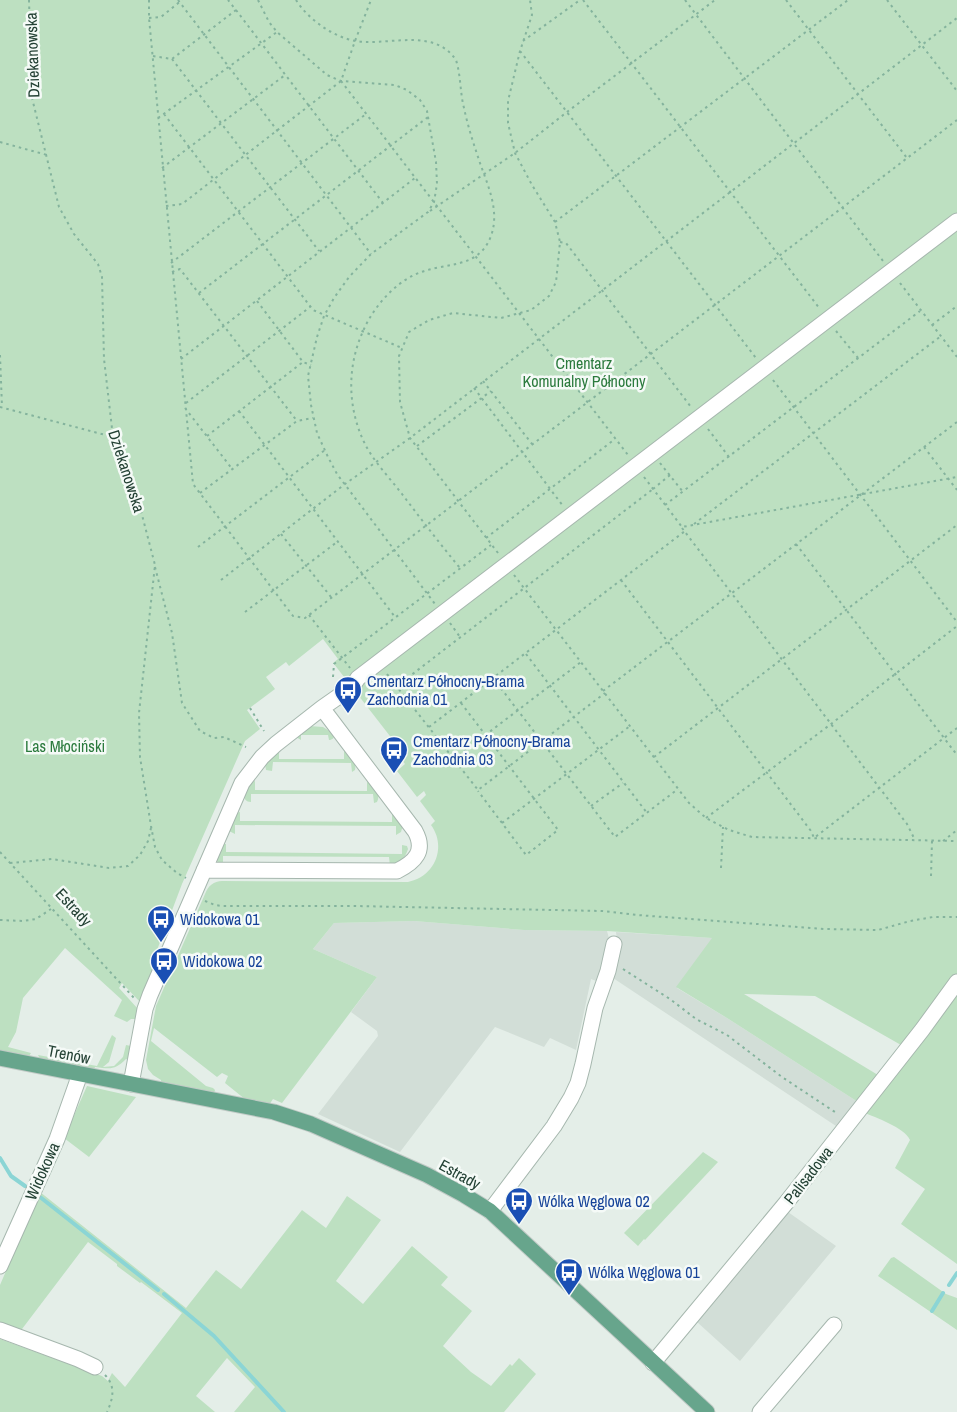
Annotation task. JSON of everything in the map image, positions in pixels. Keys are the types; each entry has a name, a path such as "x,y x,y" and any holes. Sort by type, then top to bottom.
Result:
{"main road":[{"name":"Trenów","path":"0,1058 131,1084"},
{"name":"Estrady","path":"131,1084 274,1112 311,1124 427,1175 464,1195 490,1211 706,1412"}],"street":[{"path":"131,1084 145,1009 150,995 242,783 246,775 261,758 379,663 957,221"},
{"path":"204,870 390,872 397,871 412,862 420,849 420,840 415,831 322,708"},
{"path":"490,1211 554,1126 578,1083 595,1008 608,970 614,944"},
{"name":"Palisadowa","path":"653,1363 781,1209 922,1030 957,982"},
{"name":"Widokowa","path":"0,1266 57,1139 80,1074"},
{"path":"760,1412 834,1326"},
{"path":"0,1330 78,1358 95,1367"}],"path":[{"name":"Dziekanowska","path":"30,0 32,98 59,207 74,234 98,264 102,277 104,358 113,437 136,488 155,565 139,713 140,756 151,826 155,846 162,860 177,873 189,879"},
{"path":"149,0 152,56 192,484 293,616 305,618 957,120"},
{"path":"149,18 161,17 182,0"},
{"path":"228,0 383,202"},
{"path":"258,0 276,32 327,75 341,81 395,85 407,90 420,100 428,118 436,162 437,184 434,202 428,212"},
{"path":"296,0 306,14 320,26 355,41 426,41 437,44 452,54 458,66 463,107 491,194 494,224 488,243 476,257 467,261 427,270 401,283 373,312 363,331 352,364 352,379 353,410 364,442 460,568"},
{"path":"166,206 182,204 341,81 371,0"},
{"path":"523,41 580,0"},
{"path":"583,0 858,358"},
{"path":"685,0 957,357"},
{"path":"460,637 337,474 317,433 311,405 308,376 324,316 349,277 371,254 428,212 516,153 715,0"},
{"path":"786,0 907,158"},
{"path":"555,222 848,0"},
{"path":"887,0 957,91"},
{"path":"179,1 371,254"},
{"path":"172,59 236,10"},
{"path":"221,580 957,18"},
{"path":"158,118 276,32"},
{"path":"520,51 957,622"},
{"path":"152,56 172,59 320,252"},
{"path":"162,168 285,75"},
{"path":"341,81 782,658 907,824 915,840"},
{"path":"164,114 313,310 402,348"},
{"path":"171,263 366,114"},
{"path":"199,293 428,118"},
{"path":"0,142 47,155"},
{"path":"180,359 416,178"},
{"path":"560,242 566,244 729,457"},
{"path":"172,272 180,269 297,421"},
{"path":"256,301 303,362 311,365"},
{"path":"932,325 957,306"},
{"path":"185,404 310,307"},
{"path":"665,505 921,310"},
{"path":"692,526 941,336"},
{"path":"0,355 1,407 113,437"},
{"path":"207,436 303,362"},
{"path":"483,381 532,444"},
{"path":"474,388 571,516"},
{"path":"416,446 491,391"},
{"path":"185,408 233,470"},
{"path":"239,411 395,617"},
{"path":"200,493 297,421 314,417"},
{"path":"478,790 668,642 957,422"},
{"path":"486,538 615,439"},
{"path":"924,447 957,490"},
{"path":"198,548 325,450"},
{"path":"653,453 683,492"},
{"path":"397,686 670,475"},
{"path":"682,527 957,477"},
{"path":"654,756 957,525"},
{"path":"429,727 685,531"},
{"path":"281,534 332,598"},
{"path":"245,612 338,541"},
{"path":"333,677 334,664 491,544"},
{"path":"796,544 957,755"},
{"path":"155,565 172,633 182,703 200,731 214,738 224,737 246,748"},
{"path":"621,580 767,772 811,831 814,838 957,728"},
{"path":"309,615 342,658 355,683"},
{"path":"706,818 957,626"},
{"path":"525,653 646,814"},
{"path":"453,759 581,662"},
{"path":"379,663 526,855 558,830 461,703"},
{"path":"492,678 615,837 678,789"},
{"path":"250,708 264,730"},
{"path":"502,823 630,726"},
{"path":"591,806 623,783"},
{"path":"10,863 52,859 109,868 128,866 140,855 148,841 151,826"},
{"path":"722,868 723,827"},
{"path":"943,841 957,830"},
{"path":"931,876 932,841"},
{"name":"Estrady","path":"0,852 114,975 122,987"},
{"path":"200,900 222,906 355,906 602,911 824,930 878,930 933,917 957,917"},
{"path":"0,920 23,921 36,919 51,909"},
{"path":"608,970 623,969 628,972 696,1019 727,1035 782,1077 850,1122"},
{"path":"95,1367 111,1381 112,1391 107,1412"}],"shaded area":[{"path":"414,921 524,930 607,931 610,942 599,982 591,979 576,1050 550,1038 544,1047 495,1027 400,1152 318,1114 378,1036 377,1031 351,1012 377,977 313,949 334,923"},
{"path":"616,932 713,938 677,988 858,1102 836,1126 613,978 618,949"},
{"path":"788,1212 836,1246 740,1361 697,1322"}],"green space":[{"name":"Cmentarz Komunalny Północny","path":"0,0 957,0 957,978 914,1033 901,1045 815,996 744,994 878,1075 858,1102 676,987 712,938 607,931 524,930 414,921 334,923 313,949 377,977 282,1103 273,1099 269,1105 246,1100 225,1083 228,1076 222,1073 217,1077 154,1028 151,1041 206,1086 215,1090 214,1093 161,1083 161,1080 148,1069 146,1060 156,1006 206,891 212,884 222,881 408,882 425,874 436,860 438,842 431,825 435,821 420,801 426,795 424,791 417,797 397,771 405,764 396,752 400,749 333,663 338,659 323,639 289,666 286,662 266,677 275,689 247,710 260,729 245,741 182,884 154,958 157,960 140,1002 122,983 119,988 138,1009 136,1019 131,1019 127,1022 114,1016 122,1000 65,948 23,998 16,1032 8,1047 31,1053 29,1056 0,1052"},
{"path":"309,726 323,727 334,734 334,738 329,740 328,735 301,735 301,740 296,737"},
{"path":"279,750 279,759 344,759 344,751 349,754 355,764 355,770 352,772 351,763 273,762 272,771 266,770 265,764"},
{"path":"255,781 255,790 367,791 367,782 377,790 378,799 374,803 373,794 251,794 251,802 245,799 244,795 252,782"},
{"path":"240,812 240,821 392,822 392,813 403,825 401,832 396,835 396,826 235,825 235,834 229,831 236,813"},
{"path":"223,844 226,844 226,852 402,854 402,845 407,846 408,849 401,860 390,866 389,857 223,856 223,864 218,863 217,860"},
{"path":"957,988 957,1264 901,1224 925,1189 895,1168 910,1140 907,1135 896,1127 863,1112"},
{"path":"112,1035 116,1038 109,1062 103,1067 114,1066 123,1057 126,1045 131,1046 128,1060 126,1059 112,1068 95,1067 94,1070 40,1059 38,1055 97,1066"},
{"path":"87,1086 136,1097 89,1157 64,1138"},
{"path":"703,1152 718,1162 638,1246 624,1233"},
{"path":"40,1192 186,1308 216,1270 241,1289 302,1210 326,1228 347,1196 381,1220 336,1281 363,1304 412,1246 448,1277 441,1285 472,1311 443,1346 471,1372 491,1386 510,1364 512,1366 519,1358 536,1374 504,1412 234,1412 255,1387 227,1358 196,1396 215,1412 0,1412 0,1339 102,1376 108,1381 112,1373 125,1387 182,1313 117,1266 117,1264 88,1242 19,1333 0,1326 0,1285"},
{"path":"894,1257 946,1294 957,1298 957,1330 878,1276 891,1258"}],"waterway":[{"path":"0,1158 11,1176 25,1186"},
{"path":"40,1197 158,1290"},
{"path":"949,1285 957,1273"},
{"path":"932,1311 943,1293"},
{"path":"164,1294 214,1336 284,1412"}],"place":[{"name":"Cmentarz Północny-Brama Zachodnia 01","path":"348,714"},
{"name":"Cmentarz Północny-Brama Zachodnia 03","path":"394,774"},
{"name":"Widokowa 01","path":"161,943"},
{"name":"Widokowa 02","path":"164,985"},
{"name":"Wólka Węglowa 02","path":"519,1225"},
{"name":"Wólka Węglowa 01","path":"569,1296"}],"park label":[{"name":"Las Młociński","path":"65,746"}]}
